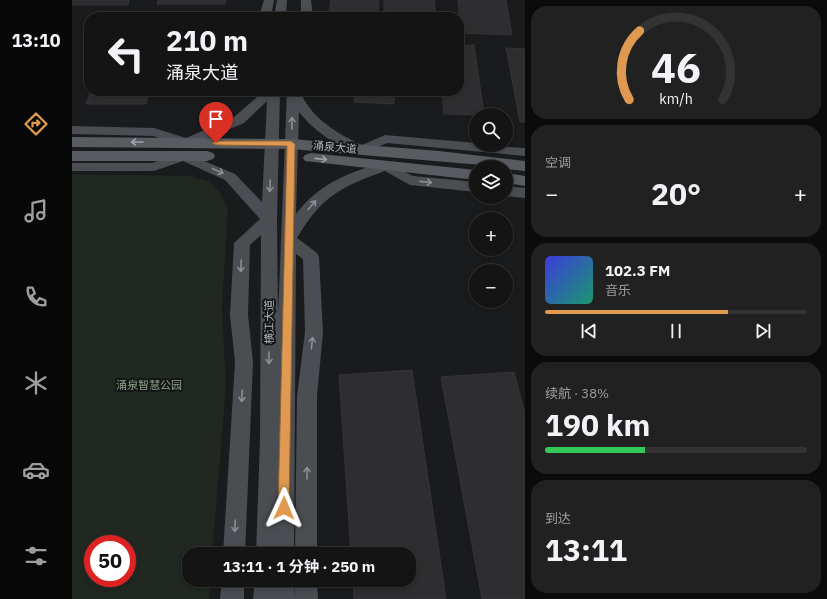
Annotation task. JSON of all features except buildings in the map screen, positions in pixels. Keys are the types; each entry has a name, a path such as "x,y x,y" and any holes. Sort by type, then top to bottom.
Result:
{"main road":[{"name":"涌泉大道","path":"72,142 185,149 362,150 525,166"},
{"name":"涌泉大道","path":"72,156 185,149"},
{"name":"涌泉大道","path":"291,150 386,166 469,174"},
{"path":"513,179 525,180"}],"street":[{"path":"266,12 269,0"},
{"path":"281,12 282,0"},
{"path":"306,0 307,12"},
{"path":"72,166 154,167 239,120 265,96"},
{"name":"横江大道","path":"267,547 270,438 268,219 274,96"},
{"name":"横江大道","path":"283,547 288,240 294,96"},
{"path":"296,96 302,110 315,124 362,150 385,138 525,152"},
{"path":"72,130 154,132 230,177 268,219 242,243 239,315 244,362 234,547"},
{"path":"306,547 307,396 314,332 311,256 288,240 311,204 330,188 341,182 386,166 410,180 469,186"},
{"path":"513,191 525,193"},
{"path":"232,599 233,587"},
{"path":"265,599 266,587"},
{"path":"282,599 283,587"},
{"path":"306,587 306,599"}],"green space":[{"name":"涌泉智慧公园","path":"72,174 188,176 208,181 220,192 228,209 222,307 226,386 213,547 182,547 182,587 210,587 209,599 72,599"}],"route":[{"path":"216,143 291,144 284,430 284,508"}]}
